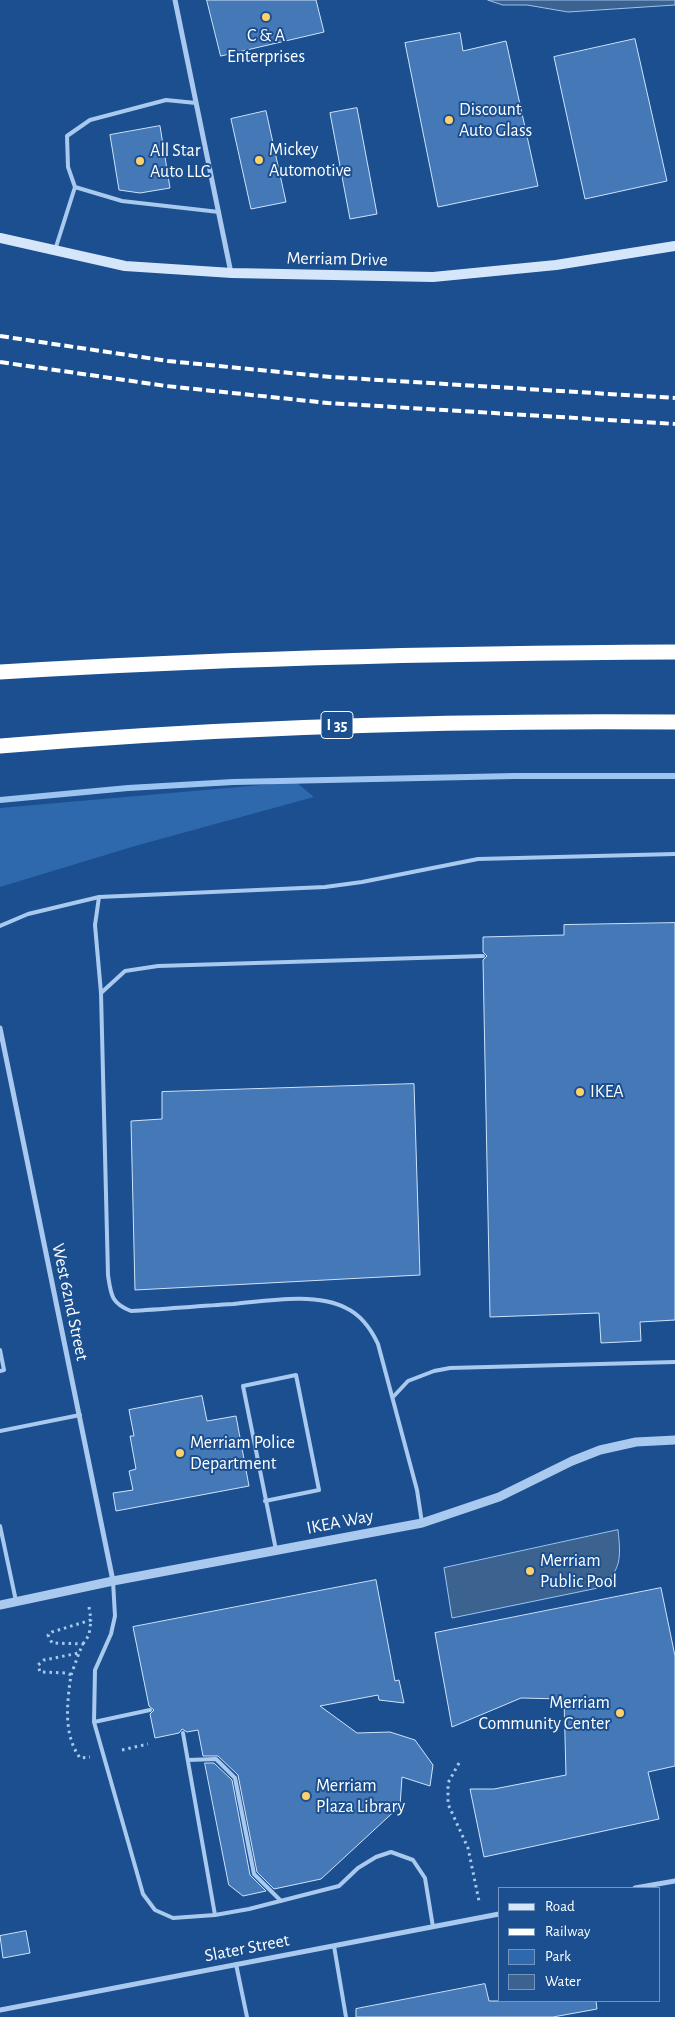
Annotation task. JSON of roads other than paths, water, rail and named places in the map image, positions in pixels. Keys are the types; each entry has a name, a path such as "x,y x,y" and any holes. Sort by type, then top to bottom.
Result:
{"highway":[{"path":"0,672 102,665 347,657 504,653 675,652"},
{"name":"I 35","path":"0,746 130,735 298,726 411,722 675,722"}],"main road":[{"name":"Merriam Drive","path":"0,238 125,266 232,273 433,277 556,265 675,246"}],"street":[{"path":"175,0 232,273"},
{"name":"West 62nd Street","path":"0,1028 113,1581"},
{"name":"IKEA Way","path":"0,1605 113,1581 422,1523 499,1497 572,1461 600,1450 636,1442 675,1440"},
{"path":"641,1887 675,1881"},
{"name":"Slater Street","path":"0,2010 498,1914"}],"lane":[{"path":"55,250 75,187 68,168 67,136 90,120 166,100 196,103"},
{"path":"75,187 122,201 219,212"},
{"path":"0,926 28,914 99,897 325,887 362,882 478,858 675,854"},
{"path":"99,897 95,925 101,994 108,1276 111,1296 120,1306 131,1311 296,1299 331,1302 346,1308 360,1317 372,1331 378,1344 417,1490 422,1523"},
{"path":"101,994 125,970 158,966 483,956"},
{"path":"0,1350 4,1370 0,1371"},
{"path":"393,1397 408,1381 434,1371 450,1368 675,1362"},
{"path":"265,1501 319,1490 296,1375 243,1386 265,1501 276,1550"},
{"path":"0,1431 80,1415"},
{"path":"0,1526 16,1601"},
{"path":"113,1581 115,1616 110,1634 95,1670 94,1722 143,1894 155,1910 173,1918 215,1915 281,1901 339,1886 358,1868 376,1857 391,1852 413,1860 425,1878 433,1927"},
{"path":"94,1722 150,1710"},
{"path":"183,1733 215,1915"},
{"path":"188,1760 216,1759 235,1778 254,1874 281,1901"},
{"path":"334,1946 346,2017"},
{"path":"236,1964 247,2017"}],"water":[{"path":"488,0 675,0 675,5 568,12 527,5 503,5"},
{"name":"Merriam Public Pool","path":"618,1530 620,1548 616,1570 598,1588 452,1618 444,1568"}],"waterway":[{"path":"0,800 128,788 233,782 515,776 675,776"}],"railway":[{"path":"0,336 168,361 331,377 675,398"},
{"path":"0,362 166,386 328,403 675,424"}],"place":[{"name":"C & A Enterprises","path":"266,17"},
{"name":"Discount Auto Glass","path":"449,120"},
{"name":"Mickey Automotive","path":"259,160"},
{"name":"All Star Auto LLC","path":"140,161"},
{"name":"IKEA","path":"580,1092"},
{"name":"Merriam Police Department","path":"180,1453"},
{"name":"Merriam Public Pool","path":"530,1571"},
{"name":"Merriam Community Center","path":"620,1713"},
{"name":"Merriam Plaza Library","path":"306,1796"}]}
